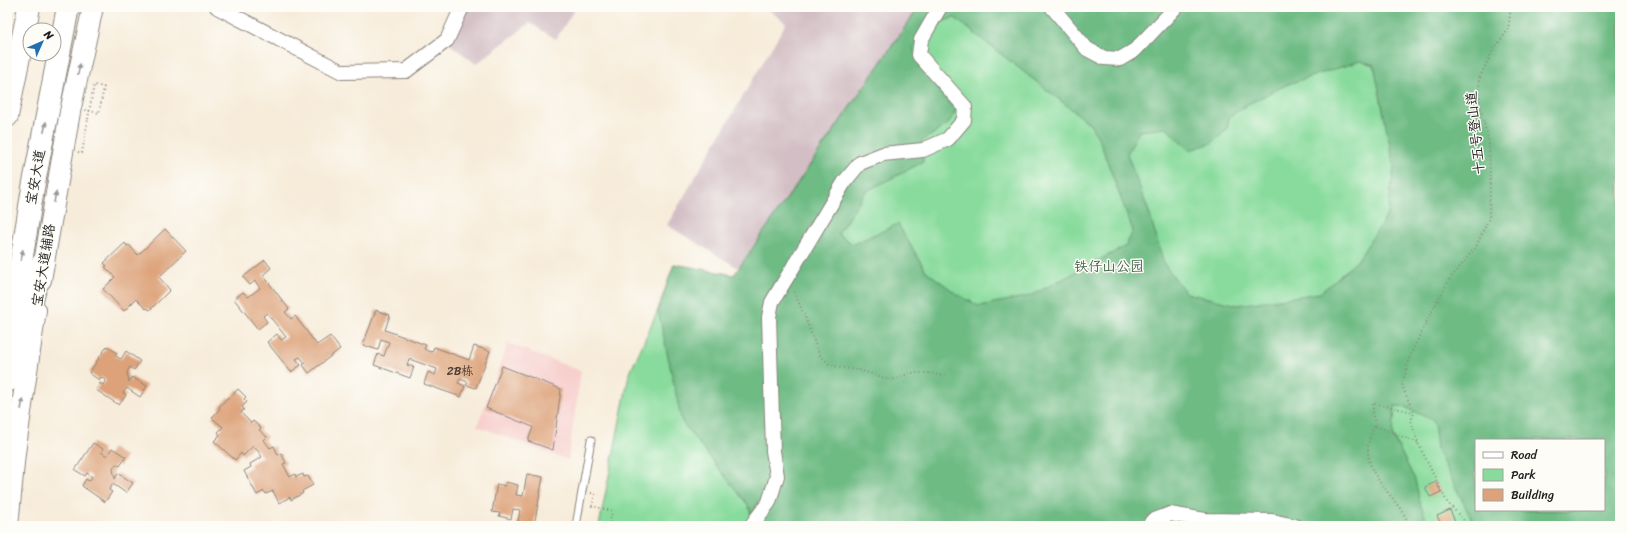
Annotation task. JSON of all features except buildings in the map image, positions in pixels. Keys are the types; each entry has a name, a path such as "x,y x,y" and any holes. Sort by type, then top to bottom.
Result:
{"main road":[{"path":"7,116 29,7"},
{"name":"宝安大道","path":"7,348 33,188 68,7"},
{"name":"宝安大道辅路","path":"8,526 15,453 43,262 70,112 93,7"},
{"path":"7,381 43,262"}],"street":[{"path":"216,7 342,72 406,71 447,40 462,7"},
{"path":"751,526 769,502 777,476 773,451 769,317 772,302 845,181 860,163 884,154 923,150 948,139 964,120 965,107 919,55 921,40 940,7"},
{"path":"1052,7 1087,49 1104,58 1120,59 1135,50 1176,7"},
{"path":"1149,526 1152,521 1170,514 1205,520 1272,521 1295,526"}],"lane":[{"path":"576,526 591,440"}],"path":[{"name":"十五号登山道","path":"1413,412 1402,386 1410,355 1449,280 1476,247 1489,218 1489,144 1480,106 1479,79 1492,52 1508,30 1511,7"},
{"path":"82,148 88,119 94,85 104,87 99,113 84,110"},
{"path":"785,279 794,293 805,317 819,354 829,364 841,368 859,370 889,380 896,379 910,373 931,373 942,376 945,374"},
{"path":"1376,426 1373,416 1373,403 1413,412 1412,421 1418,443 1446,502 1469,526"},
{"path":"1376,426 1418,443"},
{"path":"1376,426 1369,436 1368,462 1380,484 1401,509 1410,526"},
{"path":"582,491 594,494 592,506 612,511 609,526"}],"shaded area":[{"path":"466,7 576,7 556,39 530,23 476,64 450,44"},
{"path":"765,7 920,7 738,268 667,225 786,23"},
{"path":"508,343 581,371 568,460 477,426"}],"green space":[{"name":"铁仔山公园","path":"919,7 1620,7 1620,526 599,526 629,375 658,310 674,264 734,275"},
{"name":"铁仔山公园","path":"919,7 1620,7 1620,526 1475,526 1437,450 1434,421 1405,407 1395,406 1393,436 1415,480 1421,506 1429,526 755,526 748,505 682,422 658,310 674,264 734,275","holes":["955,18 1089,123 1099,139 1133,231 1126,246 1030,296 979,306 957,294 926,271 898,224 853,244 838,234 865,192 923,162 922,141 948,124 956,110 923,70 913,48 937,25 949,19","1360,61 1374,65 1394,166 1388,214 1357,261 1320,293 1238,305 1186,293 1164,264 1149,212 1127,154 1139,131 1166,128 1190,150 1212,143 1227,129 1229,117 1248,104 1288,84"]}]}
